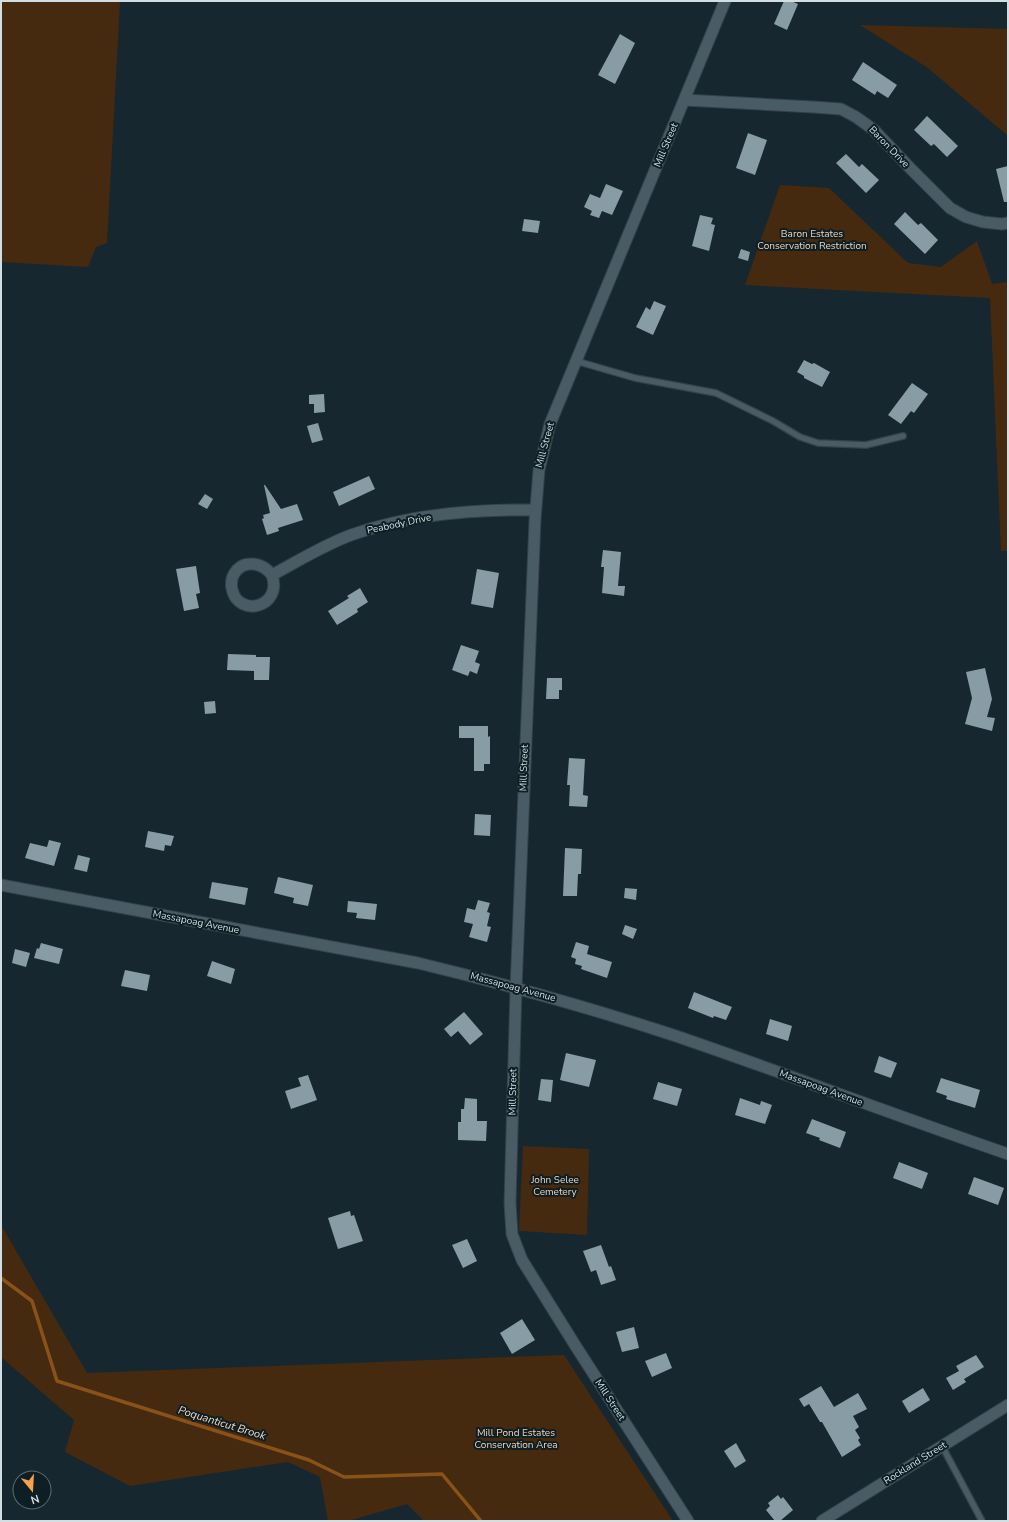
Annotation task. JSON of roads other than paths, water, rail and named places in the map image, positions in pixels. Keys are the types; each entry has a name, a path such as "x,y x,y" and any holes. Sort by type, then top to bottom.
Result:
{"street":[{"name":"Mill Street","path":"688,1521 575,1346 522,1260 512,1234 510,1203 516,988 529,648 538,470 550,424 725,1"},
{"name":"Baron Drive","path":"684,100 841,109 856,117 874,130 950,208 966,217 983,222 1002,224 1008,223"},
{"name":"Peabody Drive","path":"272,575 323,548 375,527 411,519 456,512 535,510"},
{"name":"Massapoag Avenue","path":"1,885 418,963 573,1003 677,1036 1008,1154"},
{"name":"Rockland Street","path":"822,1521 1008,1405"}],"lane":[{"path":"576,361 635,378 716,393 773,421 800,437 818,443 866,445 903,436"},
{"path":"942,1446 982,1521"}],"waterway":[{"name":"Poquanticut Brook","path":"1,1278 32,1301 57,1381 309,1460 344,1477 442,1474 481,1521"}],"park label":[{"name":"Baron Estates Conservation Restriction","path":"812,240"},
{"name":"John Selee Cemetery","path":"555,1186"},
{"name":"Mill Pond Estates Conservation Area","path":"516,1438"}]}
